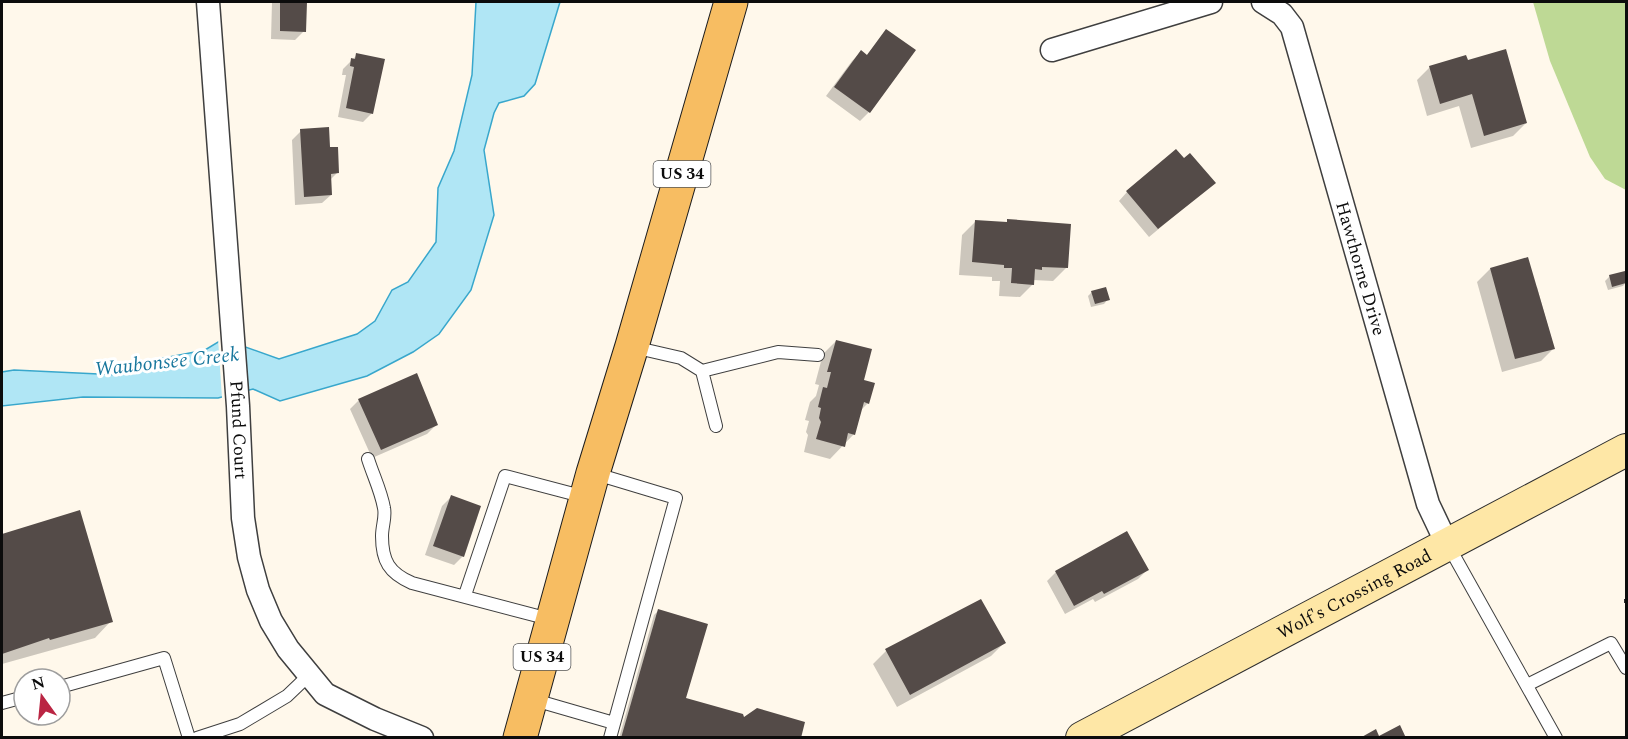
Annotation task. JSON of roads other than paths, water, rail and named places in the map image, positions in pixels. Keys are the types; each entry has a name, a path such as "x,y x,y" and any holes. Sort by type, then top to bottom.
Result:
{"main road":[{"name":"US 34","path":"520,738 590,485 731,2"},
{"name":"Wolf's Crossing Road","path":"1082,738 1626,450"}],"street":[{"name":"Pfund Court","path":"208,2 238,406 243,518 249,556 258,590 271,621 288,649 325,694 375,719 422,738"},
{"path":"1052,50 1212,2"},
{"name":"Hawthorne Drive","path":"1263,2 1282,14 1292,27 1428,504 1447,544"}],"lane":[{"path":"632,346 681,358 702,371 716,426"},
{"path":"702,371 778,352 818,355"},
{"path":"368,459 384,507 382,536 388,567 398,577 412,583 553,620"},
{"path":"465,596 505,476 590,485 676,498 610,738"},
{"path":"1447,544 1556,738"},
{"path":"1527,685 1611,643 1626,668"},
{"path":"72,684 164,658 189,738"},
{"path":"197,738 240,724 287,696 309,675"},
{"path":"530,699 614,723"}],"water":[{"name":"Waubonsee Creek","path":"476,2 560,2 535,84 524,96 499,103 494,113 484,150 494,215 471,290 439,334 413,352 367,376 280,401 253,389 218,398 83,397 2,406 2,372 14,370 120,375 159,359 205,350 223,339 279,359 357,334 375,321 392,290 408,282 436,242 438,188 454,151 472,75"}]}
